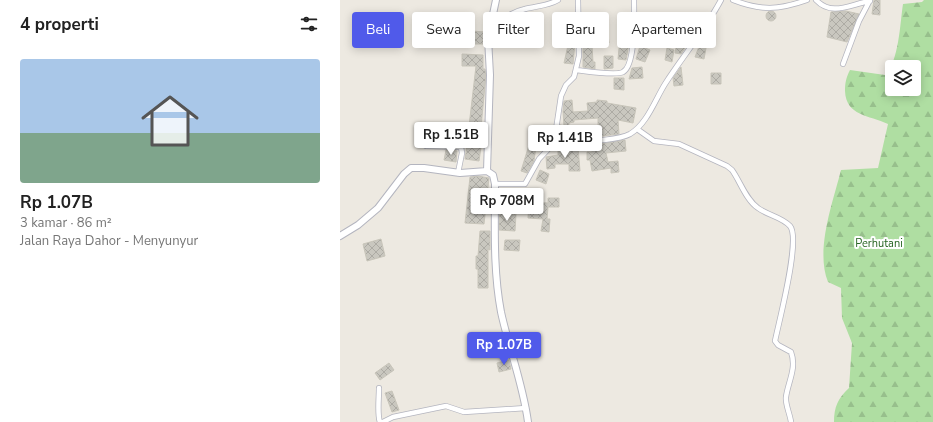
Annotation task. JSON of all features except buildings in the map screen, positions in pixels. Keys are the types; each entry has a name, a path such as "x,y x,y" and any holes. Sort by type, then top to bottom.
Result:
{"street":[{"path":"493,12 496,0"},
{"path":"514,12 558,0"},
{"path":"495,184 525,184 539,159 554,143 560,96 566,85 572,80 579,56 578,0"},
{"path":"576,70 618,73 622,73 626,70 633,39 634,0"},
{"path":"554,143 623,136 637,129 645,120 671,75 708,24 721,0"},
{"path":"733,0 748,6 767,9 782,8 807,0"},
{"path":"816,0 826,7 843,9 870,0"},
{"path":"843,64 859,21 870,0"},
{"path":"487,48 490,75 487,171"},
{"path":"637,129 654,141 679,144 726,166 732,170 758,208 782,220 791,227 794,235 791,266 775,341 778,346 791,352 792,357 793,371 786,397 791,422"},
{"path":"426,146 461,147 462,153 458,173"},
{"path":"340,236 358,225 378,208 406,171 411,168 424,168 458,173 487,171 493,175 495,184 498,291 503,319 526,408 528,422"},
{"path":"378,388 378,416 382,422 393,417 446,406 464,412 526,408"}],"green space":[{"name":"Perhutani","path":"933,0 933,422 834,422 837,403 849,388 852,343 842,318 841,288 828,282 824,269 824,241 841,170 878,168 888,124 860,114 854,110 846,99 845,85 850,70 885,75 885,96 921,96 921,60 893,60 900,31 903,4"}]}
